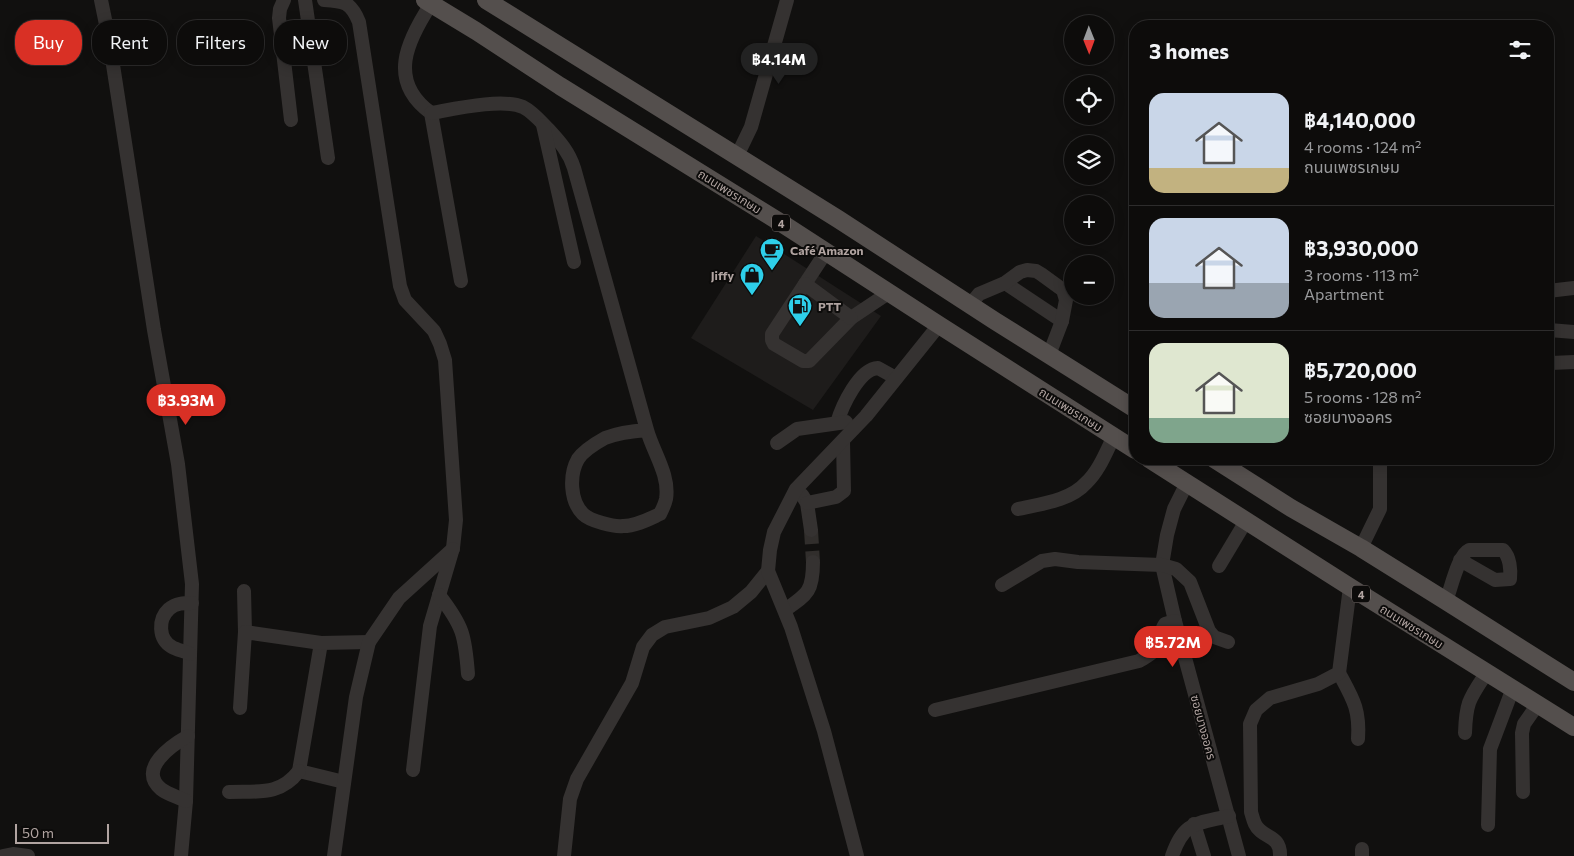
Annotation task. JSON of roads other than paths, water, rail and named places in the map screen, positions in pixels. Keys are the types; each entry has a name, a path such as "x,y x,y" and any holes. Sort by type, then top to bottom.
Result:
{"main road":[{"path":"486,0 838,219 1129,405"},
{"name":"ถนนเพชรเกษม","path":"428,2 890,292 1129,446"},
{"name":"ถนนเพชรเกษม","path":"1158,465 1574,727"},
{"path":"1223,465 1291,508 1446,600 1574,682"}],"street":[{"path":"101,0 109,39 154,330 178,464 192,584 186,801 181,856"},
{"path":"284,0 279,18 291,120"},
{"path":"305,0 328,158"},
{"path":"324,0 347,4 354,10 359,22 400,286 405,300 434,331 445,360 456,498 456,520 453,548 430,626 413,770"},
{"path":"736,156 751,127 787,0"},
{"path":"428,2 409,42 405,73 412,96 431,112 461,281"},
{"path":"431,112 500,103 522,107 543,124 562,144 570,156 647,430 661,467 665,482 666,500 660,514 643,522 623,526 600,522 584,515 576,501 572,481 578,459 590,448 606,438 627,432 647,430"},
{"path":"543,124 574,262"},
{"path":"826,252 772,334 774,344 803,361 809,361 851,318 890,292"},
{"path":"970,305 978,294 1005,283 1020,272 1027,270 1042,274 1063,290 1065,295 1066,307 1049,355"},
{"path":"1005,283 1062,321"},
{"path":"805,284 851,318"},
{"path":"1554,290 1574,288"},
{"path":"564,856 570,799 577,779 632,683 643,647 652,635 665,627 709,618 733,607 751,592 768,571 774,532 796,489 862,420 939,325"},
{"path":"1554,330 1574,332"},
{"path":"1554,363 1574,362"},
{"path":"837,423 844,402 868,371 878,368 896,378"},
{"path":"777,442 796,429 862,420"},
{"path":"1018,509 1049,502 1076,492 1094,473 1114,436"},
{"path":"807,503 836,497 844,491 843,441"},
{"path":"1361,548 1380,509 1380,465"},
{"name":"ซอยบางออคร","path":"1187,483 1174,509 1162,565 1175,621 1239,856"},
{"path":"796,489 807,503 811,530"},
{"path":"1219,566 1246,521"},
{"path":"334,856 356,697 369,642 399,598 453,548"},
{"path":"1002,585 1042,561 1054,559 1078,562 1162,565 1176,569 1190,582 1209,631 1214,637 1228,642"},
{"path":"1446,600 1460,560"},
{"path":"785,610 803,598 812,585 813,562"},
{"path":"768,571 792,627 824,731 858,856"},
{"path":"1350,587 1339,673 1358,711 1358,739"},
{"path":"240,708 245,632 244,591"},
{"path":"440,595 456,617 463,632 468,674"},
{"path":"190,654 171,646 162,637 160,628 164,615 170,608 181,603 192,604"},
{"path":"935,710 1139,661 1149,656 1159,644 1160,633 1165,624 1175,621"},
{"path":"245,632 321,643 369,642"},
{"path":"229,792 272,791 283,787 300,771 321,643"},
{"path":"1465,733 1466,710 1469,700 1487,672"},
{"path":"1280,856 1281,848 1275,839 1264,833 1255,824 1251,812 1250,724 1256,710 1270,698 1318,684 1339,673"},
{"path":"1488,825 1490,749 1513,688"},
{"path":"1523,792 1522,733 1524,724 1538,704"},
{"path":"186,801 161,789 152,773 156,763 166,751 188,736"},
{"path":"300,771 344,782"},
{"path":"1172,856 1176,844 1185,830 1194,824 1228,816"},
{"path":"1194,824 1204,856"},
{"path":"4,856 13,854 28,856"}],"tunnel":[{"path":"811,530 813,562"}],"place":[{"name":"Café Amazon","path":"772,271"},
{"name":"Jiffy","path":"752,296"},
{"name":"PTT","path":"800,327"}]}
